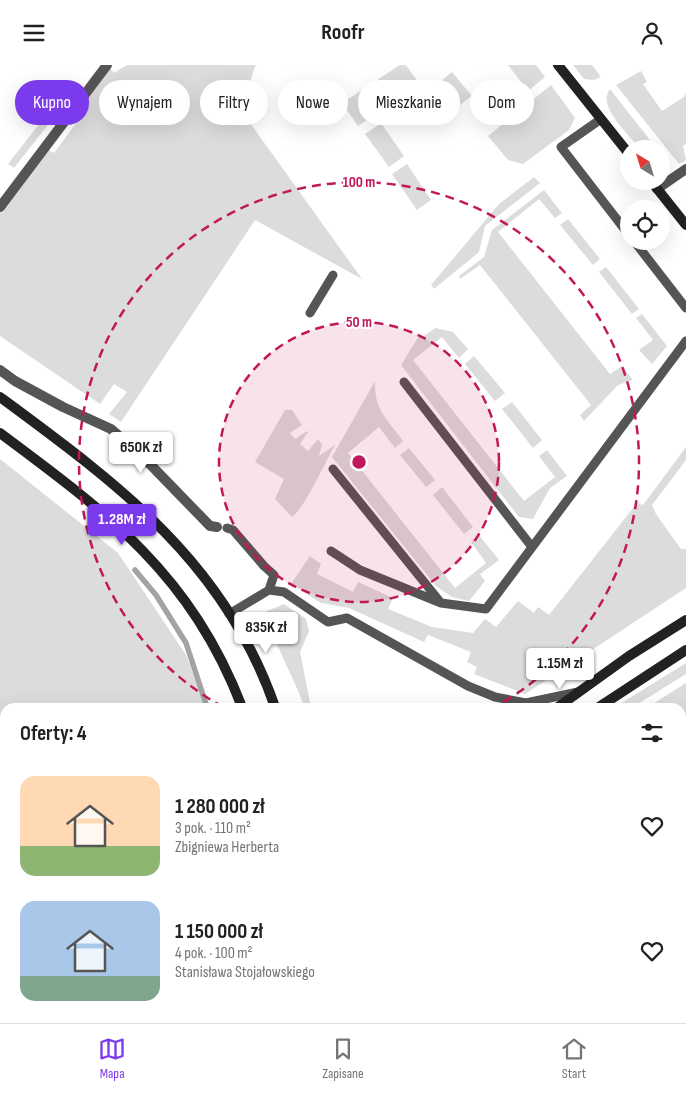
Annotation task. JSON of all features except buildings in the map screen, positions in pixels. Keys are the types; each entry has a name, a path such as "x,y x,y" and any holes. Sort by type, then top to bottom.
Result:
{"main road":[{"path":"558,65 620,143"},
{"path":"658,190 686,225"},
{"path":"0,397 87,462 157,522 208,581 230,613 255,661 273,703"},
{"path":"0,433 99,509 161,569 212,642 240,703"},
{"path":"563,703 686,620"},
{"path":"605,703 686,650"}],"street":[{"path":"0,207 107,65"},
{"path":"670,177 686,169"},
{"path":"0,369 15,381 63,407 111,429 144,458 210,526 222,528"}],"lane":[{"path":"601,119 561,147 620,223"},
{"path":"641,250 686,308"},
{"path":"310,313 333,275"},
{"path":"331,551 360,570 441,603 486,609 686,341"},
{"path":"404,382 532,547"},
{"path":"333,469 441,603"},
{"path":"222,528 233,529 274,575 269,590"},
{"path":"230,613 269,590 284,592 328,622 346,618 468,686 495,697 526,703 578,692"},
{"path":"495,697 499,703"}],"shaded area":[{"path":"127,65 256,65 252,80 200,80 200,125 251,125 362,279 255,220 121,422 109,414 127,392 114,384 100,404 0,336 0,212 47,149 54,153 75,125 89,125 89,97 99,83 99,125 190,125 190,80 101,80 110,68 114,73"},
{"path":"400,65 406,65 416,80 377,80"},
{"path":"508,65 536,65 545,77 534,86 534,80 520,80"},
{"path":"573,65 592,65 601,77 594,80 584,79"},
{"path":"641,71 647,82 643,84 662,111 684,97 686,93 686,144 683,146 686,160 679,164 670,153 670,140 660,140 616,85"},
{"path":"452,72 459,80 442,80"},
{"path":"460,82 470,94 470,98 460,105"},
{"path":"551,85 575,118 569,130 523,164 508,160 488,136 502,125 534,125 534,99"},
{"path":"610,89 650,140 632,140 611,112 607,104 607,96"},
{"path":"358,93 358,125 360,125 358,126 348,112 348,99"},
{"path":"38,125 48,125 14,168 8,164"},
{"path":"378,125 382,125 404,156 389,167 365,134"},
{"path":"407,164 431,200 417,210 392,174"},
{"path":"534,177 540,183 485,226 479,252 434,289 431,285 499,204"},
{"path":"544,190 562,213 555,218 539,199 498,232 610,374 622,366 633,380 618,385 584,421 580,415 591,405 480,265 460,279 459,276 484,257 492,230"},
{"path":"568,219 600,259 593,265 560,225"},
{"path":"606,267 639,309 632,314 599,272"},
{"path":"642,314 667,346 652,364 639,350 653,340 636,318"},
{"path":"435,328 453,332 468,349 459,358 442,337 413,360 524,501 555,477 539,456 547,450 567,476 550,488 533,519 519,517 401,365 419,336 424,336"},
{"path":"474,356 505,393 495,401 465,364"},
{"path":"375,381 375,391 379,407 403,441 395,448 379,427 348,453 455,588 486,563 471,542 479,535 499,560 480,574 485,581 469,601 452,597 436,586 332,457"},
{"path":"512,402 542,440 533,448 502,409"},
{"path":"285,410 292,410 302,425 290,433 295,439 308,432 300,444 308,451 318,439 322,445 319,456 335,445 309,495 292,517 275,499 284,479 255,462"},
{"path":"686,447 686,460 652,505 656,514 681,549 686,549 686,588 525,694 474,674 477,667 467,662 471,652 428,635 424,642 349,608 321,603 291,584 310,556 321,564 317,574 353,592 358,582 393,598 388,609 432,627 473,633 485,619 496,627 518,601 534,613 538,607 549,615 637,503 643,505"},
{"path":"409,448 435,480 426,487 400,455"},
{"path":"0,459 118,553 186,655 204,703 0,703"},
{"path":"442,487 473,527 464,534 433,495"},
{"path":"284,604 306,619 309,631 300,652 310,703 302,703 274,636 267,611"},
{"path":"686,663 686,674 639,703 621,703"},
{"path":"686,683 686,703 654,703"}],"waterway":[{"path":"135,570 156,595 186,643 206,703"}]}
